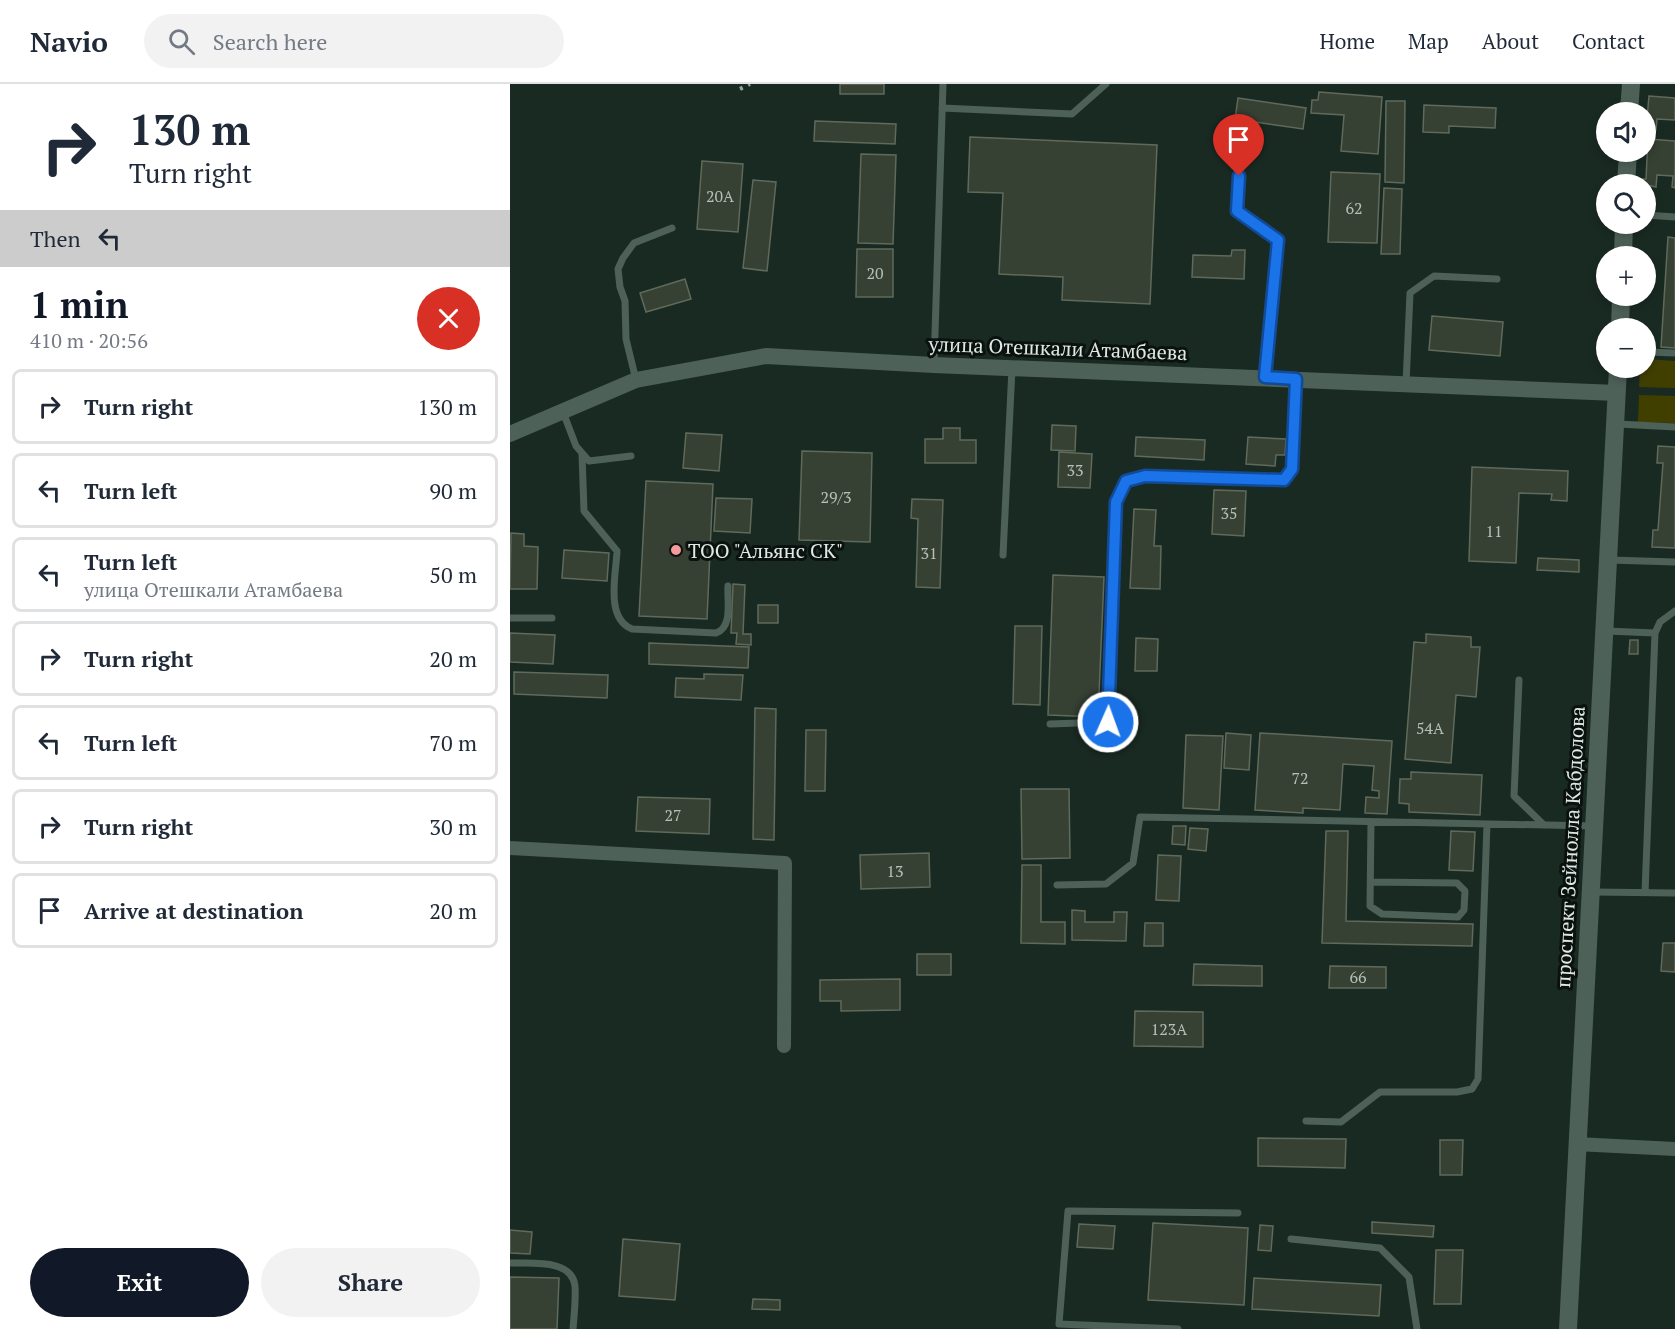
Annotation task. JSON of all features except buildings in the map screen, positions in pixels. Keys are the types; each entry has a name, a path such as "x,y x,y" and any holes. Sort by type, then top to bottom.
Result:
{"main road":[{"path":"1630,102 1631,84"},
{"name":"проспект Зейнолла Кабдолова","path":"1568,1329 1618,378"}],"street":[{"name":"улица Отешкали Атамбаева","path":"510,434 636,380 766,356 1617,393"},
{"path":"510,848 785,863 784,1046"},
{"path":"1576,1144 1675,1149"}],"lane":[{"path":"934,365 943,84"},
{"path":"942,108 1072,114 1106,84"},
{"path":"1239,159 1237,211 1278,240 1265,377"},
{"path":"1656,216 1675,217"},
{"path":"636,380 626,339 625,301 620,287 618,269 634,243 672,228"},
{"path":"1406,384 1410,293 1434,276 1497,279"},
{"path":"1656,353 1675,354"},
{"path":"1003,555 1012,368"},
{"path":"1050,724 1108,722 1116,502 1126,481 1145,476 1284,480 1292,469 1296,379"},
{"path":"563,412 576,446 589,461 632,456"},
{"path":"1615,424 1675,427"},
{"path":"582,454 584,511 617,551 614,609 624,626 632,629 716,633 723,631 727,623 728,586"},
{"path":"1608,560 1675,562"},
{"path":"1645,893 1654,633 1660,622 1675,611"},
{"path":"510,618 552,618"},
{"path":"1604,631 1654,633"},
{"path":"1519,680 1514,796 1544,825"},
{"path":"1057,885 1106,884 1133,863 1140,817 1594,826"},
{"path":"1371,822 1370,906 1382,914 1458,917 1464,910 1465,891 1457,883 1371,882"},
{"path":"1306,1121 1341,1122 1380,1092 1457,1092 1472,1089 1478,1080 1487,824"},
{"path":"1590,892 1675,893"},
{"path":"1178,1329 1057,1326 1068,1211 1238,1213"},
{"path":"1291,1239 1380,1248 1409,1277 1417,1329"},
{"path":"510,1263 557,1266 565,1269 575,1284 573,1329"}],"shaded area":[{"path":"1656,360 1675,361 1675,388 1639,387 1639,378 1656,378"},
{"path":"1639,395 1675,396 1675,423 1638,422"}],"railway":[{"path":"740,89 750,84"}],"place":[{"name":"ТОО \"Альянс СК\"","path":"676,550"}],"route":[{"path":"1108,722 1116,502 1126,481 1145,476 1284,480 1292,469 1296,379 1265,377 1278,240 1237,211 1239,176"}]}
